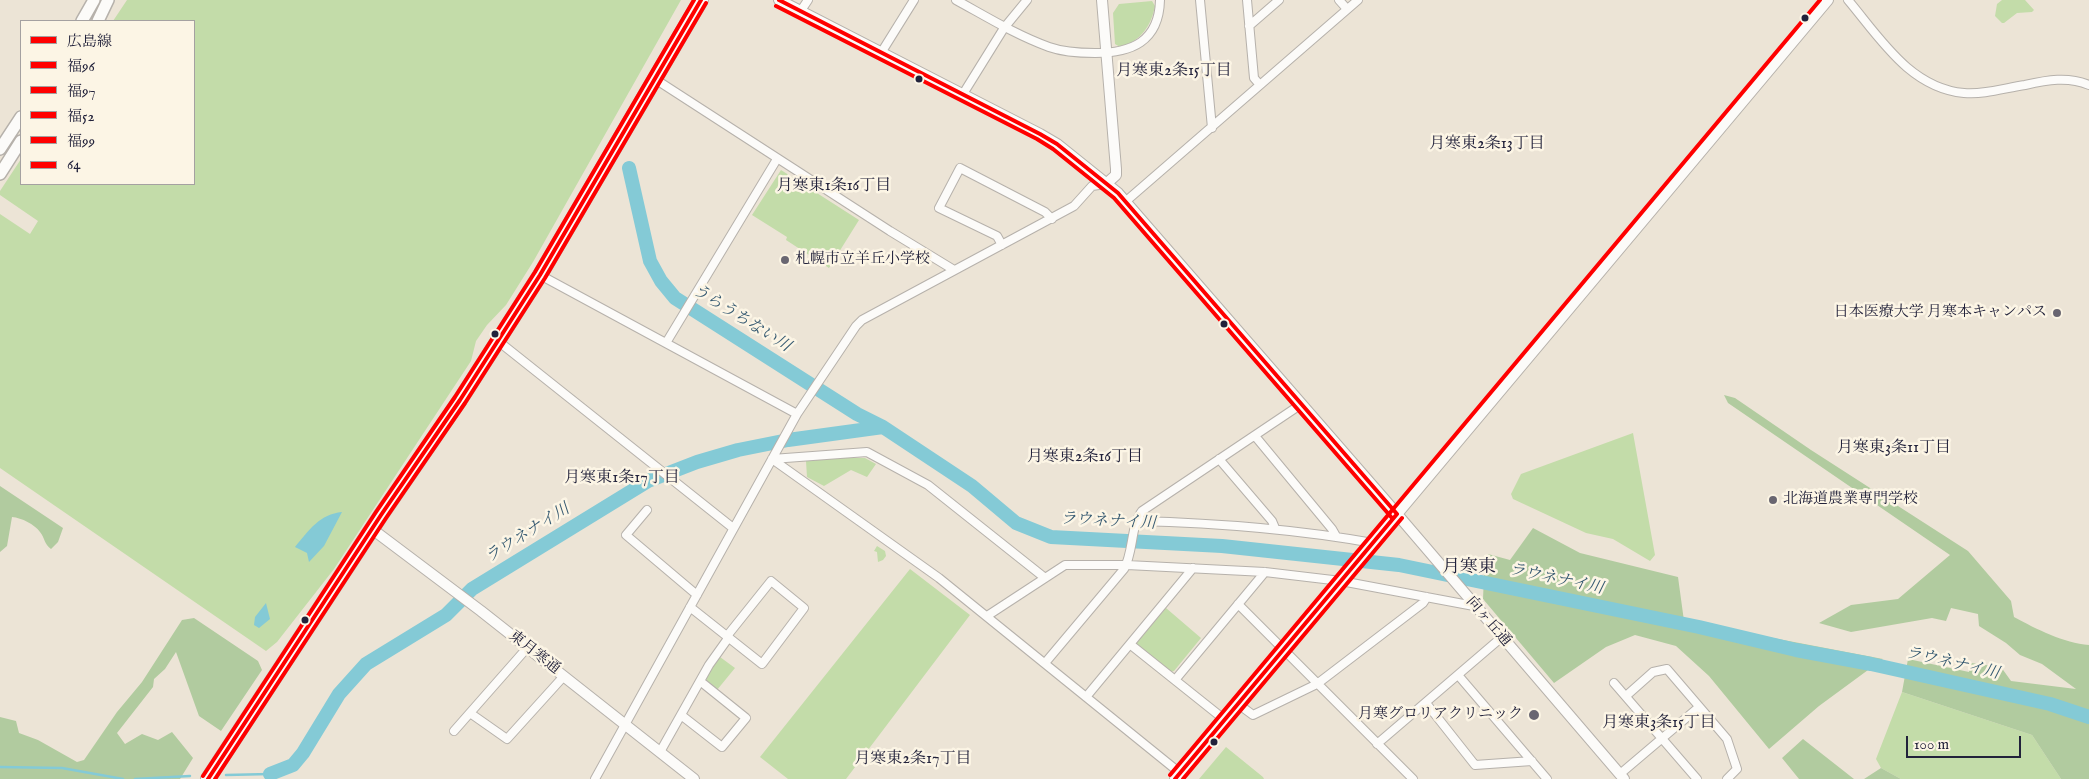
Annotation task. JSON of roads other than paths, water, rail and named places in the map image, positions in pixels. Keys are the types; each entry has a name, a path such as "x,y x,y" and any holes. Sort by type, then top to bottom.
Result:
{"highway":[{"path":"208,779 540,275 701,0"}],"main road":[{"path":"83,20 94,0"},
{"path":"98,20 108,0"},
{"path":"0,149 20,119"},
{"path":"0,174 20,143"}],"street":[{"name":"向ヶ丘通","path":"779,0 1057,144 1106,184 1125,202 1397,514 1440,567 1622,777"},
{"path":"800,12 808,0"},
{"path":"881,53 914,0"},
{"path":"956,0 1004,28 1051,48 1080,53 1124,51 1142,40 1155,24 1160,0"},
{"path":"963,94 1004,28 1027,0"},
{"path":"595,779 797,414 856,326 862,320 1052,219 1074,206 1092,186 1106,184 1116,175 1102,0"},
{"path":"1200,0 1212,128"},
{"path":"1247,0 1254,78 1260,86"},
{"path":"1249,26 1279,0"},
{"path":"1339,0 1347,9"},
{"path":"1125,202 1358,0"},
{"path":"772,459 906,553 987,616 1086,696 1178,776 1828,0"},
{"path":"1848,0 1906,68 1920,78 1947,90 1983,93 2060,79 2089,85"},
{"path":"655,79 954,270"},
{"path":"666,343 778,159"},
{"path":"1002,245 997,236 939,208 960,168 1046,212 1052,219"},
{"path":"540,275 797,414"},
{"path":"498,341 733,528"},
{"path":"1045,663 1127,565 1137,521 1142,511 1300,405"},
{"path":"1255,436 1336,536"},
{"path":"772,459 867,452 928,485 1045,578"},
{"path":"1219,459 1272,521 1275,528"},
{"path":"647,510 626,535 697,595"},
{"path":"1137,521 1218,523 1275,528 1336,536 1371,545"},
{"name":"東月寒通","path":"372,529 456,592 694,779"},
{"path":"987,616 1065,565 1127,565 1265,572 1342,580 1474,606"},
{"path":"1086,696 1194,568"},
{"path":"1175,680 1265,572"},
{"path":"660,752 709,664 728,637 771,581 804,608 762,664 728,637 690,607"},
{"path":"1238,704 1253,715 1317,684 1423,603 1428,597"},
{"path":"1238,604 1413,779"},
{"path":"1377,744 1502,637"},
{"path":"1130,645 1225,720"},
{"path":"454,731 528,648"},
{"path":"1626,696 1654,672 1666,669 1726,739 1737,769 1727,779"},
{"path":"1458,675 1547,779"},
{"path":"470,713 507,739 564,676"},
{"path":"681,715 722,747 746,718 700,681"},
{"path":"1614,683 1697,779"},
{"path":"1426,703 1475,765 1532,762"},
{"path":"1622,777 1699,707"}],"water":[{"path":"342,512 324,546 309,562 307,553 295,547 321,519 334,513"},
{"path":"266,603 270,619 259,628 254,625 255,617"}],"waterway":[{"name":"ラウネナイ川","path":"629,168 650,261 661,281 675,298 857,414 883,427 972,486 1016,523 1051,537 1222,546 1399,565 1699,627 1796,650 1871,664 2050,704 2089,717"},
{"name":"ラウネナイ川","path":"270,774 293,765 303,753 339,694 366,664 446,615 472,589 648,481 697,462 738,450 788,440 883,427"},
{"name":"ラウネナイ川","path":"0,767 62,768 123,779"},
{"name":"ラウネナイ川","path":"226,775 270,774"},
{"name":"ラウネナイ川","path":"135,779 190,776"}],"place":[{"name":"札幌市立羊丘小学校","path":"785,260"},
{"name":"日本医療大学 月寒本キャンパス","path":"2057,313"},
{"name":"北海道農業専門学校","path":"1773,500"},
{"name":"月寒グロリアクリニック","path":"1534,715"}],"district":[{"name":"月寒東2条15丁目","path":"1174,72"},
{"name":"月寒東2条13丁目","path":"1487,145"},
{"name":"月寒東1条16丁目","path":"834,187"},
{"name":"月寒東3条11丁目","path":"1894,449"},
{"name":"月寒東2条16丁目","path":"1085,458"},
{"name":"月寒東1条17丁目","path":"622,479"},
{"name":"月寒東","path":"1469,568"},
{"name":"月寒東3条15丁目","path":"1659,724"},
{"name":"月寒東2条17丁目","path":"913,760"}],"water label":[{"name":"うらうちない川","path":"741,319"}]}
